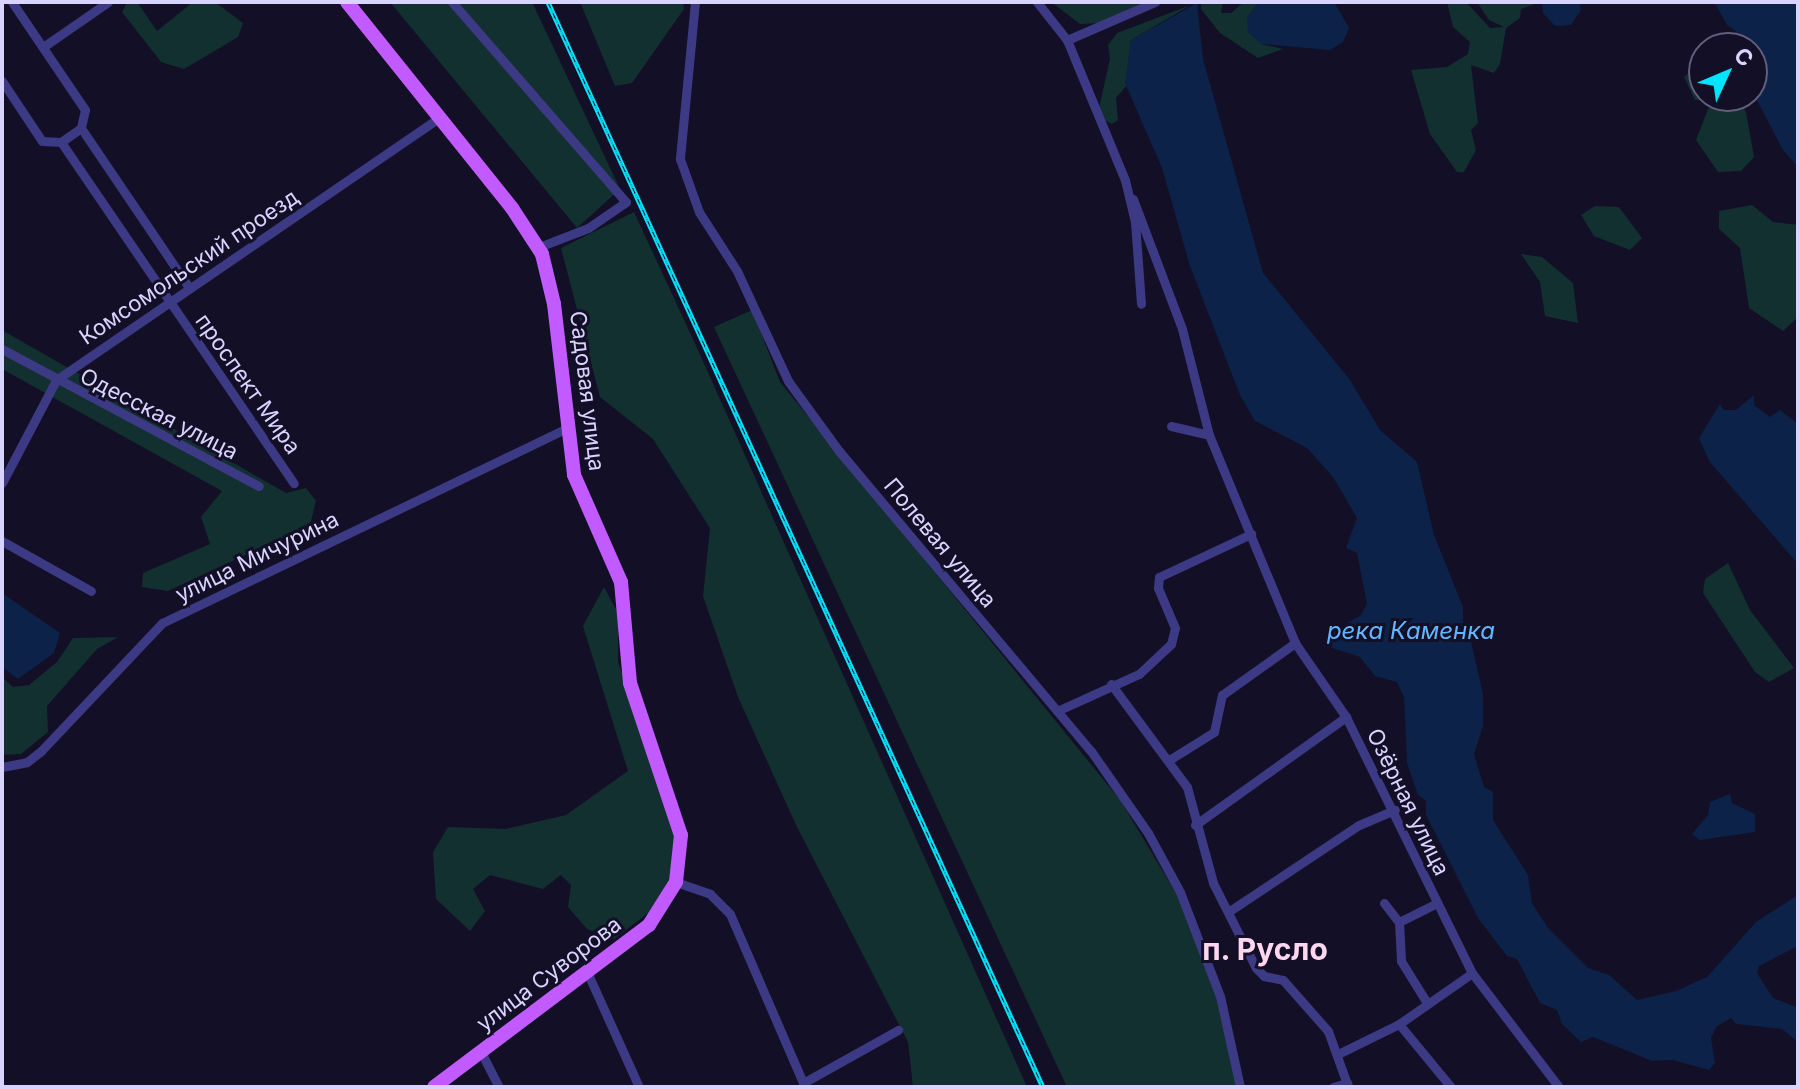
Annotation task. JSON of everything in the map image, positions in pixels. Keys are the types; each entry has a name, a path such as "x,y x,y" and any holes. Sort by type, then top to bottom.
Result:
{"main road":[{"name":"Садовая улица","path":"347,2 539,247 554,304 567,428 582,500 621,582 630,683 681,835 676,882"},
{"name":"улица Суворова","path":"434,1087 588,974 649,925 676,882"}],"street":[{"name":"проспект Мира","path":"12,2 85,110 81,128 190,289"},
{"path":"43,47 108,2"},
{"path":"452,2 626,202 588,228 539,247"},
{"name":"Полевая улица","path":"695,2 680,159 699,212 737,271 788,381 839,451 1115,782 1180,892 1220,996 1240,1087"},
{"path":"1037,2 1067,40 1125,180 1135,222 1141,304"},
{"path":"1067,40 1155,2"},
{"name":"проспект Мира","path":"2,81 42,141 61,142 294,483"},
{"name":"Комсомольский проезд","path":"2,483 56,380 438,118"},
{"path":"61,142 81,128"},
{"name":"Озёрная улица","path":"1125,180 1182,329 1209,435 1295,643 1346,717 1395,810 1472,973 1559,1087"},
{"name":"Одесская улица","path":"2,349 259,486"},
{"path":"1171,426 1209,435"},
{"name":"улица Мичурина","path":"2,767 27,762 41,751 162,623 567,428"},
{"path":"1057,711 1111,684 1139,674 1175,636 1158,588 1159,577 1251,534"},
{"path":"2,541 91,591"},
{"path":"1169,760 1214,732 1222,695 1295,643"},
{"path":"1111,684 1169,760 1196,806 1195,825 1228,912 1256,968 1286,983 1328,1031 1348,1085 1333,1087"},
{"name":"Озёрная улица","path":"1195,825 1346,717"},
{"path":"1228,912 1359,825 1395,810"},
{"path":"676,882 710,894 730,914 804,1085 898,1030"},
{"path":"1384,903 1399,922 1401,961 1427,1003"},
{"name":"Озёрная улица","path":"1399,922 1437,903"},
{"path":"1338,1054 1399,1024 1472,973"},
{"path":"588,974 639,1087"},
{"path":"1399,1024 1451,1087"},
{"path":"481,1052 499,1087"}],"green space":[{"path":"127,2 137,2 157,31 193,2 215,2 243,23 238,37 184,69 161,62 122,12"},
{"path":"390,2 532,2 620,189 577,228"},
{"path":"580,2 683,2 684,9 632,83 615,86"},
{"path":"1051,2 1144,2 1101,23 1080,24"},
{"path":"1201,2 1223,2 1221,13 1231,13 1244,2 1259,2 1247,18 1261,44 1283,49 1258,58 1220,33 1201,9"},
{"path":"1447,2 1466,2 1490,28 1504,27 1489,20 1477,2 1540,2 1521,9 1520,18 1506,28 1500,64 1494,73 1471,65 1478,123 1471,130 1476,150 1464,172 1457,172 1430,134 1411,70 1447,67 1468,54 1470,42 1453,27"},
{"path":"1191,5 1131,40 1127,85 1116,98 1118,120 1112,124 1102,119 1099,108 1110,59 1108,45 1117,33"},
{"path":"1707,112 1746,112 1754,157 1741,171 1718,172 1696,140"},
{"path":"1752,205 1773,222 1798,225 1798,317 1783,331 1749,308 1740,248 1719,229 1719,211"},
{"path":"1595,206 1619,207 1642,238 1630,250 1594,236 1581,215"},
{"path":"634,212 1027,1087 913,1087 908,1042 796,825 738,697 703,596 710,528 653,439 600,397 561,248"},
{"path":"1521,254 1542,257 1573,283 1578,323 1545,316 1540,282"},
{"path":"752,310 780,382 1120,800 1185,908 1217,999 1237,1087 1067,1087 714,327"},
{"path":"2,330 286,493 306,488 316,501 310,525 168,591 142,587 143,573 210,544 201,517 222,491 2,369"},
{"path":"1728,563 1750,610 1794,668 1769,682 1755,672 1703,593 1705,579"},
{"path":"604,587 618,613 618,662 674,821 674,870 652,910 614,939 587,929 568,907 571,885 561,875 543,889 490,875 473,889 485,911 470,931 436,899 433,852 448,827 506,829 566,815 628,771 583,626"},
{"path":"118,637 97,649 47,706 48,732 21,754 2,755 2,677 13,687 29,685 57,662 73,638"}],"water":[{"path":"1259,2 1334,2 1349,28 1343,42 1330,50 1261,44 1248,32 1247,18"},
{"path":"1542,2 1579,2 1581,10 1571,25 1555,26 1543,13"},
{"path":"1706,2 1798,2 1798,167 1783,150 1763,112 1768,112 1768,32 1737,32 1727,25 1716,5"},
{"name":"река Каменка","path":"1197,3 1203,59 1263,273 1350,380 1380,430 1417,462 1434,535 1463,607 1463,627 1470,637 1483,694 1483,726 1474,754 1484,787 1493,792 1493,820 1528,875 1532,903 1548,928 1588,968 1609,975 1637,1000 1676,991 1707,977 1756,922 1798,895 1798,946 1759,966 1757,973 1773,998 1798,1008 1798,1042 1782,1029 1736,1024 1731,1018 1716,1027 1711,1038 1715,1063 1709,1070 1673,1060 1652,1061 1593,1037 1581,1042 1562,1024 1557,1010 1540,1003 1517,959 1507,956 1478,918 1426,815 1426,801 1418,795 1407,763 1404,697 1397,682 1375,676 1360,657 1332,648 1325,637 1361,615 1367,604 1357,553 1346,548 1357,518 1333,477 1307,448 1255,421 1240,395 1190,266 1162,168 1125,83 1131,40"},
{"path":"1754,395 1754,405 1770,417 1780,410 1798,424 1798,564 1709,461 1699,438 1720,404 1724,410 1736,410"},
{"path":"2,593 60,633 54,653 18,679 2,667"},
{"path":"1730,794 1732,803 1755,814 1755,832 1700,840 1692,834 1708,815 1710,802"}],"railway":[{"path":"548,2 1043,1087"}],"district":[{"name":"п. Русло","path":"1265,949"}]}
